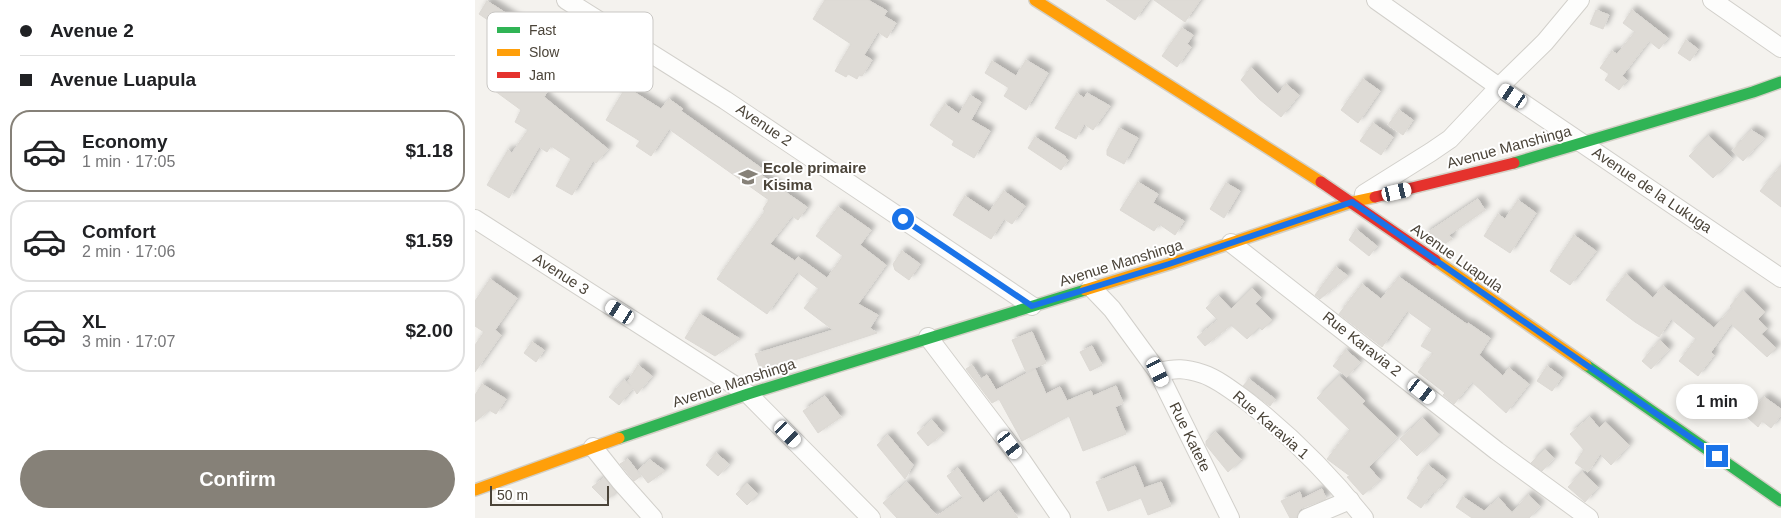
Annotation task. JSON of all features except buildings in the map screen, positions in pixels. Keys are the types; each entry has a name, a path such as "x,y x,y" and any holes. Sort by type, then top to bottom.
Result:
{"street":[{"name":"Avenue 2","path":"566,0 585,12"},
{"name":"Avenue Luapula","path":"1035,0 1352,202 1781,501"},
{"name":"Avenue de la Lukuga","path":"1376,0 1781,278"},
{"path":"1352,202 1450,139 1499,86 1545,42 1579,0"},
{"path":"1711,0 1781,48"},
{"name":"Avenue 2","path":"653,55 725,100 1032,306"},
{"name":"Avenue Manshinga","path":"475,490 593,446 748,394 1169,264 1352,202 1537,157 1781,82"},
{"name":"Avenue 3","path":"475,219 748,394 871,518"},
{"name":"Rue Karavia 2","path":"1231,243 1497,451 1589,518"},
{"name":"Rue Katete","path":"1091,287 1112,309 1158,372 1230,518"},
{"path":"928,337 1022,461 1061,518"},
{"name":"Rue Karavia 1","path":"1158,372 1178,368 1204,374 1234,392 1267,417 1301,449 1350,500 1364,518"},
{"path":"593,446 620,481 653,518"},
{"path":"1307,518 1350,500"}],"traffic: fast":[{"path":"1514,163 1781,82"},
{"path":"619,438 748,394 1085,290"},
{"path":"1586,365 1781,501"}],"traffic: slow":[{"path":"1035,0 1321,182"},
{"path":"1085,290 1169,264 1352,202 1375,197"},
{"path":"1435,260 1586,365"},
{"path":"475,490 619,438"}],"traffic: jam":[{"path":"1375,197 1514,163"},
{"path":"1321,182 1435,260"}],"place":[{"name":"Ecole primaire Kisima","path":"748,177"}],"route":[{"path":"903,219 1032,306 1169,264 1352,202 1717,456"}]}
